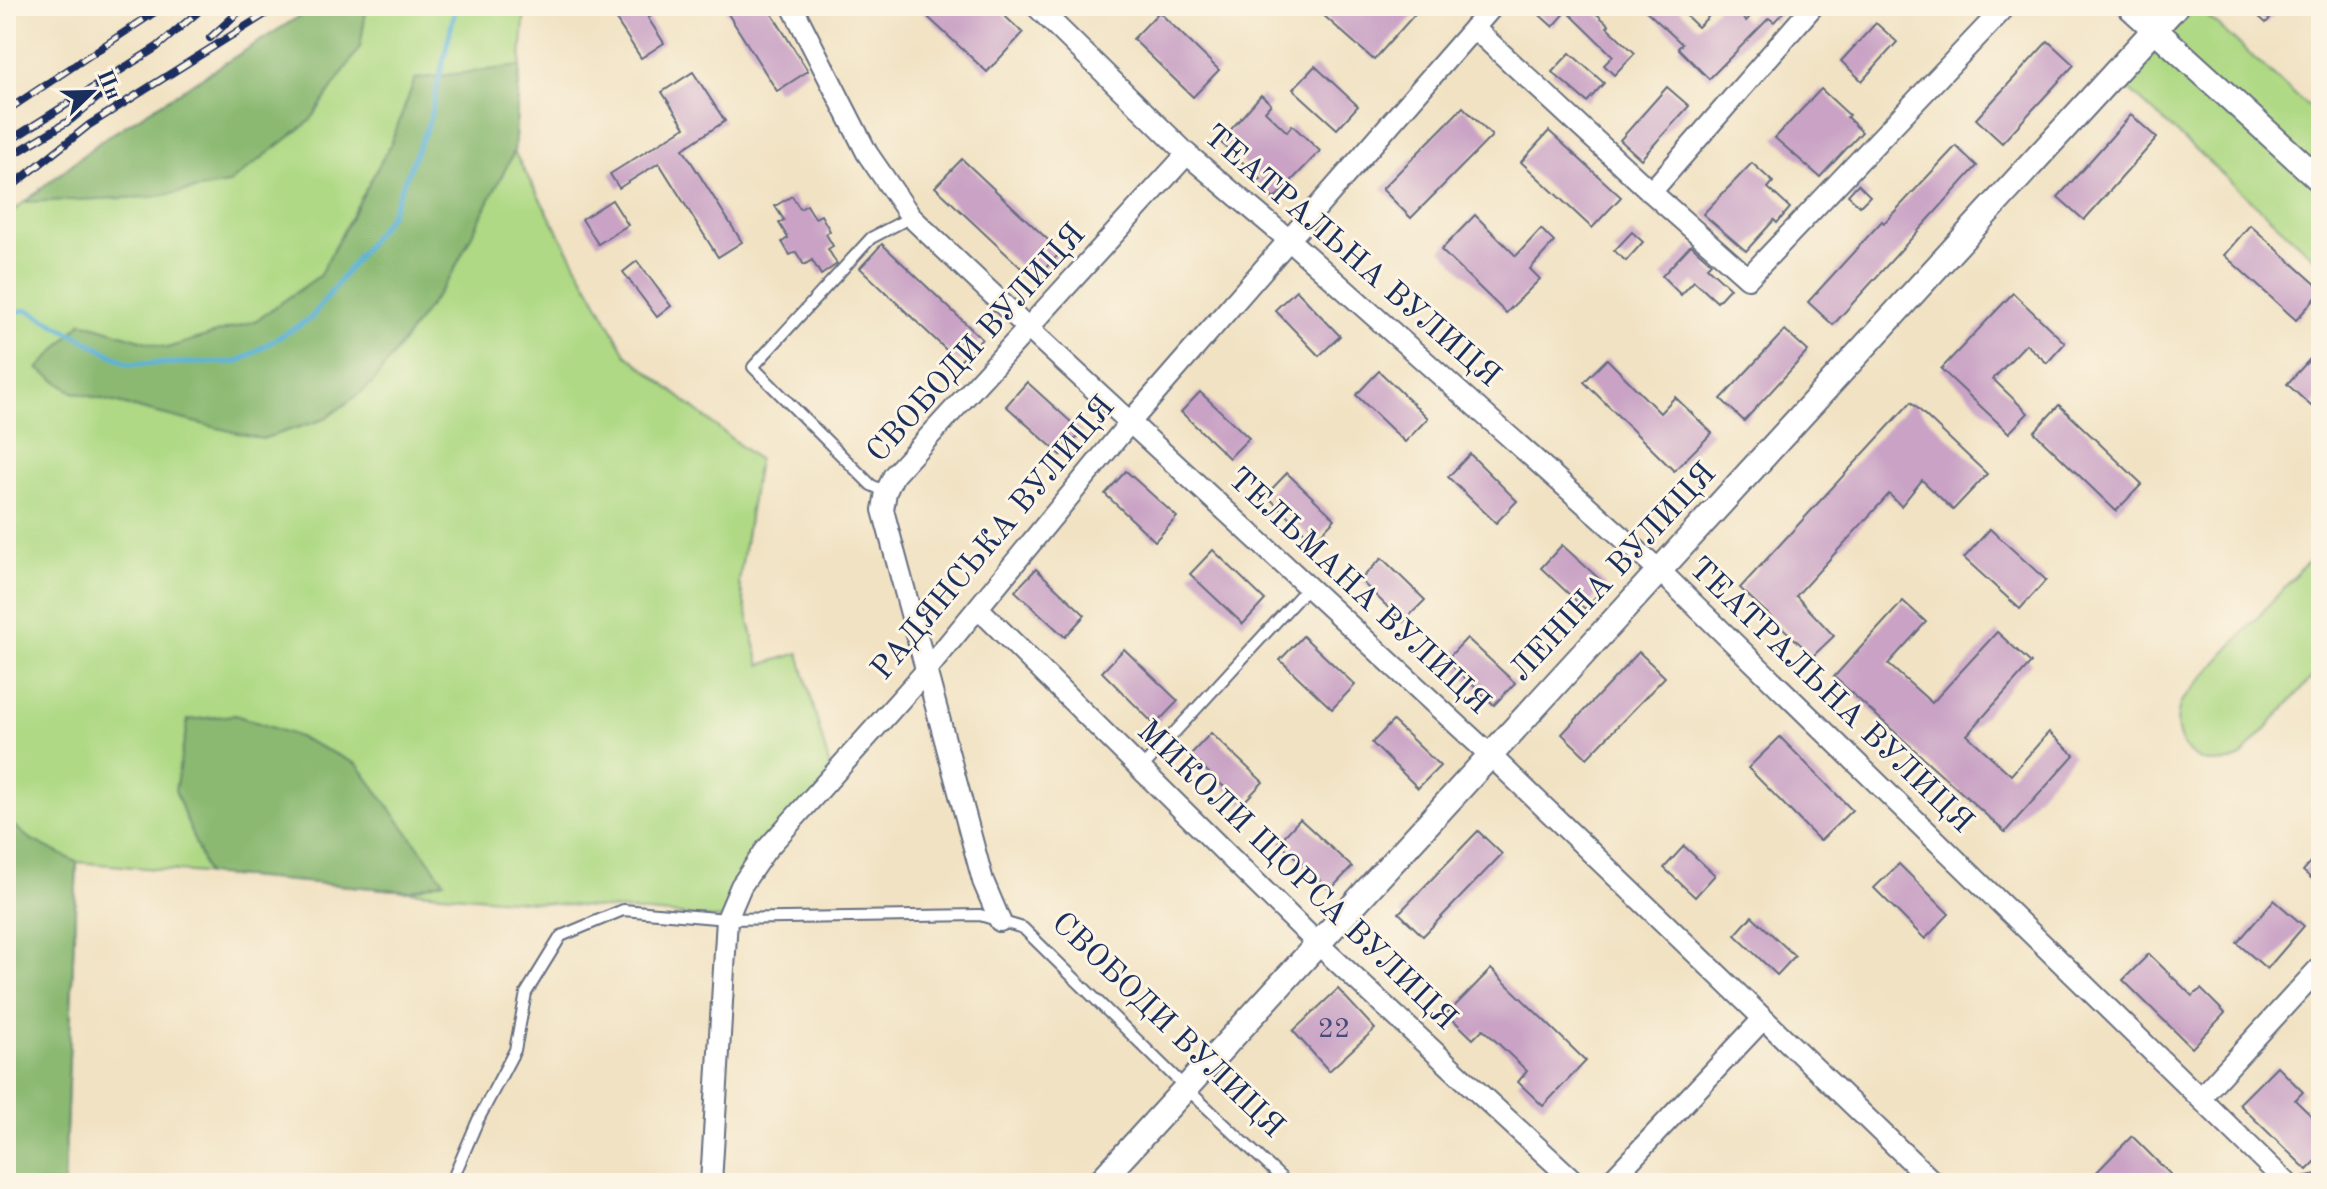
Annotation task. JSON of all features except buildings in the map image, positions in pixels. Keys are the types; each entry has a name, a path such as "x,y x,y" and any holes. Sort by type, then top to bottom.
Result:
{"street":[{"name":"ТЕЛЬМАНА ВУЛИЦЯ","path":"792,6 867,153 911,217 1490,755 1934,1183"},
{"name":"ТЕАТРАЛЬНА ВУЛИЦЯ","path":"1036,6 1187,154 1289,240 1660,571 2287,1183"},
{"name":"РАДЯНСЬКА ВУЛИЦЯ","path":"711,1183 727,919 741,886 765,851 979,609 1131,421 1493,6"},
{"path":"1651,192 1813,6"},
{"path":"1474,28 1748,278 2006,6"},
{"path":"2129,6 2321,181"},
{"name":"ЛЕНІНА ВУЛИЦЯ","path":"1099,1183 2176,6"},
{"name":"СВОБОДИ ВУЛИЦЯ","path":"1000,921 983,881 883,510 886,492 894,475 1187,154"},
{"name":"МИКОЛИ ЩОРСА ВУЛИЦЯ","path":"979,609 1318,944 1576,1183"},
{"path":"2200,1098 2321,966"},
{"path":"1609,1183 1763,1019"}],"lane":[{"path":"886,492 871,485 753,367 871,238 911,217"},
{"path":"1141,769 1308,587"},
{"name":"СВОБОДИ ВУЛИЦЯ","path":"451,1183 478,1120 515,1050 526,993 561,936 623,910 727,919 980,915 1023,928 1287,1183"},
{"path":"2302,1183 2318,1180 2320,1183"}],"green space":[{"path":"316,6 525,6 514,152 626,354 758,460 739,582 760,665 799,653 832,776 727,919 77,862 64,1183 6,1183 6,217 101,141"},
{"path":"316,6 367,6 360,47 310,121 228,184 152,197 25,202 101,141"},
{"path":"2196,6 2321,118 2321,264 2124,85"},
{"path":"520,66 514,152 451,276 372,384 325,419 262,439 73,392 38,369 82,322 167,348 255,321 319,276 391,143 415,79"},
{"path":"2321,547 2321,667 2241,757 2212,762 2190,753 2178,731 2181,702"},
{"path":"235,715 294,735 357,764 444,881 409,891 207,874 175,790 188,720"},
{"path":"6,819 30,839 77,862 64,1183 6,1183"}],"waterway":[{"path":"6,313 28,310 129,364 238,362 311,318 390,215 429,122 456,6"}],"railway":[{"path":"6,111 164,6"},
{"path":"6,143 157,47 205,6"},
{"path":"210,38 245,6"},
{"path":"6,191 89,125 278,6"},
{"path":"6,159 72,119 114,84"}]}
